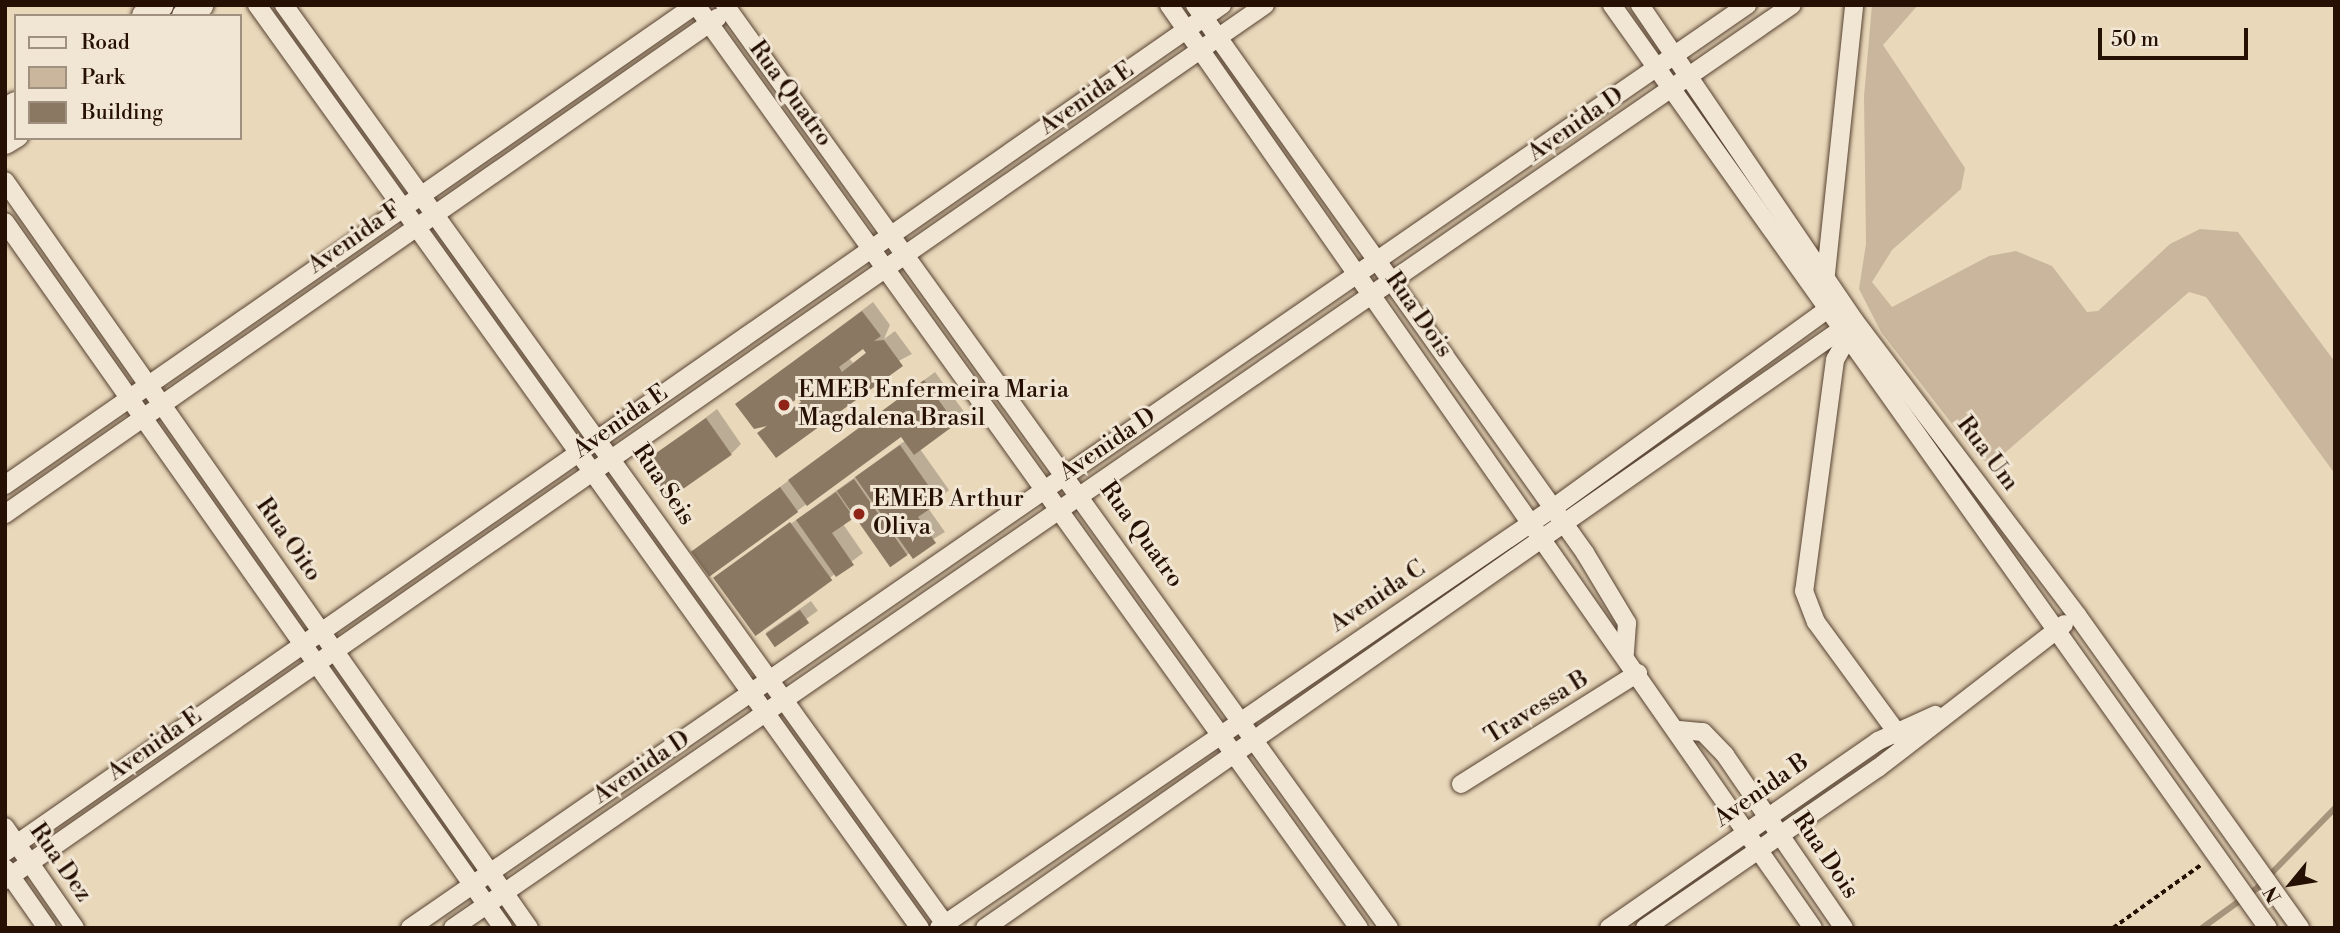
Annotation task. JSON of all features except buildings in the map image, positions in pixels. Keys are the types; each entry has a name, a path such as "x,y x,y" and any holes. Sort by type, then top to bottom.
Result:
{"street":[{"name":"Rua Seis","path":"257,5 401,207 596,470 765,713 920,928"},
{"name":"Rua Seis","path":"284,5 433,212 601,437 944,926"},
{"name":"Avenida F","path":"5,485 695,5"},
{"name":"Rua Quatro","path":"695,5 1045,487 1231,752 1359,928"},
{"name":"Rua Dois","path":"1169,5 1762,847 1813,928"},
{"name":"Avenida E","path":"11,848 321,629 1187,30 1199,12 1222,5"},
{"name":"Avenida E","path":"7,874 30,862 1265,5"},
{"name":"Rua Um","path":"1612,5 1816,295 1834,305"},
{"name":"Rua Um","path":"1640,5 1828,281 1834,305 2056,629 2268,928"},
{"name":"Avenida D","path":"410,928 770,680 1065,472 1378,263 1747,5"},
{"name":"Avenida D","path":"453,928 1058,508 1374,296 1793,5"},
{"path":"1816,295 1828,281 1854,5"},
{"name":"Avenida F","path":"5,514 433,212 710,24 729,7"},
{"name":"Rua Quatro","path":"729,7 1065,472 1389,928"},
{"name":"Rua Dois","path":"1199,12 1553,508 1620,608 1629,636 1625,654"},
{"name":"Rua Oito","path":"5,181 530,928"},
{"name":"Rua Oito","path":"5,222 503,928"},
{"name":"Avenida C","path":"944,926 1241,719 1553,508 1834,305"},
{"name":"Rua Um","path":"1850,328 2077,615 2300,928"},
{"path":"1850,328 1835,360 1804,591 1816,622 1901,738"},
{"name":"Avenida C","path":"985,928 1254,736 1566,527 1850,328"},
{"name":"Avenida B","path":"1609,928 1769,816 1951,709 2077,615"},
{"name":"Travessa B","path":"1461,785 1638,673"},
{"name":"Rua Dois","path":"1679,730 1711,738 1769,816 1844,928"},
{"name":"Avenida B","path":"1646,928 1781,835 1901,738"},
{"path":"1128,797 1142,815"},
{"name":"Rua Dez","path":"5,827 11,848 30,862 75,928"},
{"name":"Rua Dez","path":"7,874 47,928"}],"path":[{"path":"2113,928 2219,859"}],"green space":[{"path":"1872,5 1918,5 1883,45 1965,168 1961,189 1892,250 1872,282 1892,307 1989,256 2016,251 2052,266 2087,312 2098,311 2170,244 2200,229 2238,232 2335,362 2335,474 2206,297 2189,292 1999,458 1985,461 1976,455 1881,332 1859,289 1866,244 1864,96"}],"waterway":[{"path":"2202,928 2256,889 2335,808"}],"place":[{"name":"EMEB Enfermeira Maria Magdalena Brasil","path":"784,405"},
{"name":"EMEB Arthur Oliva","path":"859,514"}]}
